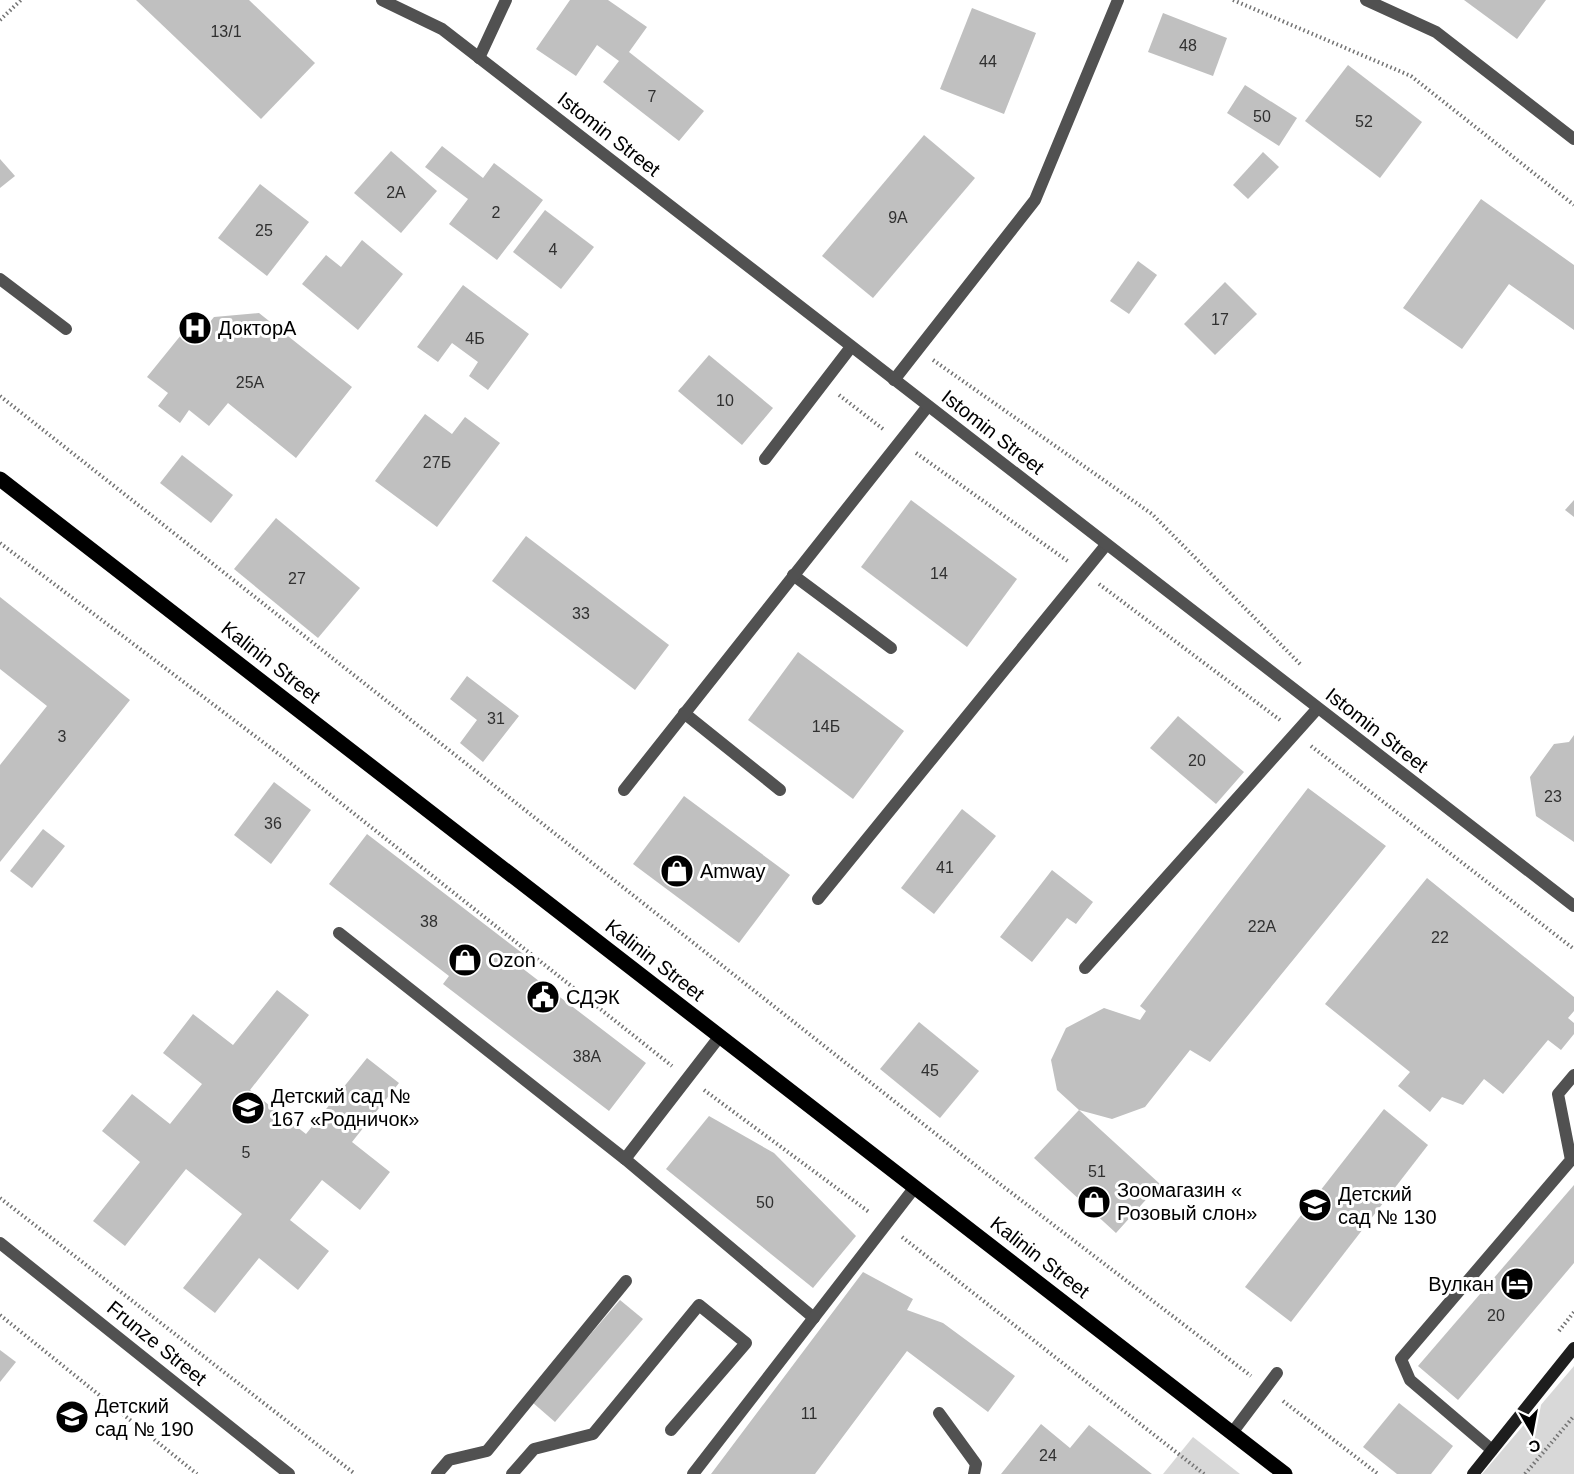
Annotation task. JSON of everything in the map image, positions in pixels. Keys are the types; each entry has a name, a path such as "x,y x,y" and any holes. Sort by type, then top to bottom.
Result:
{"main road":[{"name":"Kalinin Street","path":"0,479 1285,1474"}],"street":[{"name":"Istomin Street","path":"382,0 442,28 1317,709 1574,906"},
{"path":"479,58 506,0"},
{"path":"894,380 1035,200 1118,0"},
{"path":"1366,0 1436,32 1574,139"},
{"path":"0,279 66,329"},
{"path":"765,459 851,347"},
{"path":"624,790 928,406"},
{"path":"818,899 1106,545"},
{"path":"794,575 891,648"},
{"path":"1085,968 1317,709"},
{"path":"684,713 780,790"},
{"path":"339,933 625,1159 814,1318"},
{"path":"625,1159 720,1036"},
{"path":"1492,1450 1410,1380 1401,1359 1571,1160 1558,1094 1574,1075"},
{"path":"693,1474 915,1187"},
{"name":"Frunze Street","path":"0,1243 289,1474"},
{"path":"437,1474 449,1460 487,1451 626,1281"},
{"path":"512,1474 534,1449 593,1434 699,1305 746,1343 671,1430"},
{"path":"1473,1474 1574,1348"},
{"path":"1232,1433 1277,1372"},
{"path":"939,1413 976,1464 974,1474"}],"path":[{"path":"0,20 21,0"},
{"path":"1233,0 1411,76 1574,205"},
{"path":"918,349 1152,514 1306,670"},
{"path":"823,384 1084,572 1296,732 1314,749 1574,949"},
{"path":"0,396 969,1160 1378,1474"},
{"path":"0,543 294,765 687,1078 886,1225 1204,1474"},
{"path":"0,1198 355,1474"},
{"path":"0,1315 197,1474"},
{"path":"1526,1474 1574,1416"}],"shaded area":[{"path":"1574,1366 1574,1474 1482,1474"},
{"path":"1193,1437 1240,1474 1163,1474"}],"building":[{"path":"136,0 249,0 315,63 261,119"},
{"path":"570,0 608,0 647,27 629,52 704,111 679,141 603,82 619,61 597,45 576,76 536,49"},
{"path":"1464,0 1546,0 1517,39"},
{"path":"972,8 1036,33 1004,114 940,89"},
{"path":"1163,13 1227,38 1213,76 1148,52"},
{"path":"1348,65 1422,122 1380,178 1305,121"},
{"path":"1245,85 1297,118 1279,146 1227,113"},
{"path":"924,135 975,178 873,298 822,256"},
{"path":"442,146 483,178 494,163 543,200 497,260 449,224 468,199 425,167"},
{"path":"391,151 437,191 401,233 354,193"},
{"path":"1263,152 1279,167 1248,199 1233,185"},
{"path":"0,159 15,176 0,188"},
{"path":"260,184 309,222 267,276 218,238"},
{"path":"1481,199 1574,265 1574,330 1509,284 1462,349 1403,308"},
{"path":"545,210 594,247 561,289 513,252"},
{"path":"362,240 403,274 358,330 302,284 326,255 341,267"},
{"path":"1138,261 1157,275 1129,314 1110,301"},
{"path":"1225,282 1257,314 1215,355 1184,324"},
{"path":"463,285 529,334 488,390 469,376 478,362 452,343 438,362 417,347"},
{"path":"259,313 352,387 296,458 228,403 209,426 189,410 180,423 158,406 168,393 147,377 194,319 205,328 214,317"},
{"path":"709,355 773,408 742,445 678,391"},
{"path":"425,414 452,434 465,417 500,443 437,527 375,481"},
{"path":"182,455 233,495 211,523 160,483"},
{"path":"911,500 1017,579 967,647 861,567"},
{"path":"1574,500 1574,517 1565,510"},
{"path":"276,518 360,588 318,638 234,569"},
{"path":"526,536 669,645 635,690 492,581"},
{"path":"0,597 130,700 0,862 0,765 47,706 0,669"},
{"path":"798,652 904,731 853,799 748,720"},
{"path":"467,676 519,716 483,762 460,743 477,720 450,699"},
{"path":"1178,716 1244,772 1216,804 1150,748"},
{"path":"1574,735 1574,842 1536,816 1530,777 1554,744 1569,742"},
{"path":"274,782 311,810 271,864 234,835"},
{"path":"1308,788 1386,846 1210,1062 1190,1050 1145,1107 1112,1119 1079,1110 1057,1090 1051,1060 1066,1028 1104,1008 1140,1020 1146,1011 1140,1006"},
{"path":"684,796 790,875 739,943 633,864"},
{"path":"962,809 996,836 934,914 901,888"},
{"path":"43,829 65,846 32,888 10,871"},
{"path":"367,834 530,959 522,968 646,1063 609,1111 443,984 449,976 329,884"},
{"path":"1052,870 1093,902 1076,924 1067,918 1032,962 1000,937"},
{"path":"1427,878 1574,997 1574,1011 1568,1018 1574,1023 1574,1034 1561,1050 1548,1040 1503,1094 1484,1079 1463,1105 1442,1097 1430,1112 1398,1086 1410,1072 1325,1004"},
{"path":"277,990 309,1015 250,1090 306,1134 367,1058 399,1083 352,1142 390,1172 360,1210 322,1180 290,1220 329,1251 298,1290 259,1258 215,1313 183,1288 242,1214 186,1169 125,1246 93,1221 140,1162 102,1131 132,1094 170,1124 202,1084 163,1053 193,1014 233,1045"},
{"path":"919,1022 979,1071 940,1118 880,1069"},
{"path":"1384,1109 1428,1145 1291,1322 1245,1287"},
{"path":"1079,1110 1160,1184 1116,1233 1034,1158"},
{"path":"709,1116 774,1153 856,1236 813,1288 666,1169"},
{"path":"1574,1185 1574,1263 1458,1400 1418,1366"},
{"path":"863,1272 913,1299 907,1310 943,1323 1015,1376 988,1412 907,1351 815,1474 711,1474"},
{"path":"620,1300 643,1319 555,1422 532,1402"},
{"path":"0,1350 16,1362 0,1382"},
{"path":"1399,1403 1453,1446 1431,1474 1397,1474 1363,1447"},
{"path":"1041,1424 1070,1448 1089,1425 1152,1474 1001,1474"}],"place":[{"name":"ДокторА","path":"195,328"},
{"name":"Amway","path":"677,871"},
{"name":"Ozon","path":"465,960"},
{"name":"СДЭК","path":"543,997"},
{"name":"Детский сад № 167 «Родничок»","path":"248,1108"},
{"name":"Зоомагазин « Розовый слон»","path":"1094,1202"},
{"name":"Детский сад № 130","path":"1315,1205"},
{"name":"Вулкан","path":"1517,1284"},
{"name":"Детский сад № 190","path":"72,1417"}]}
